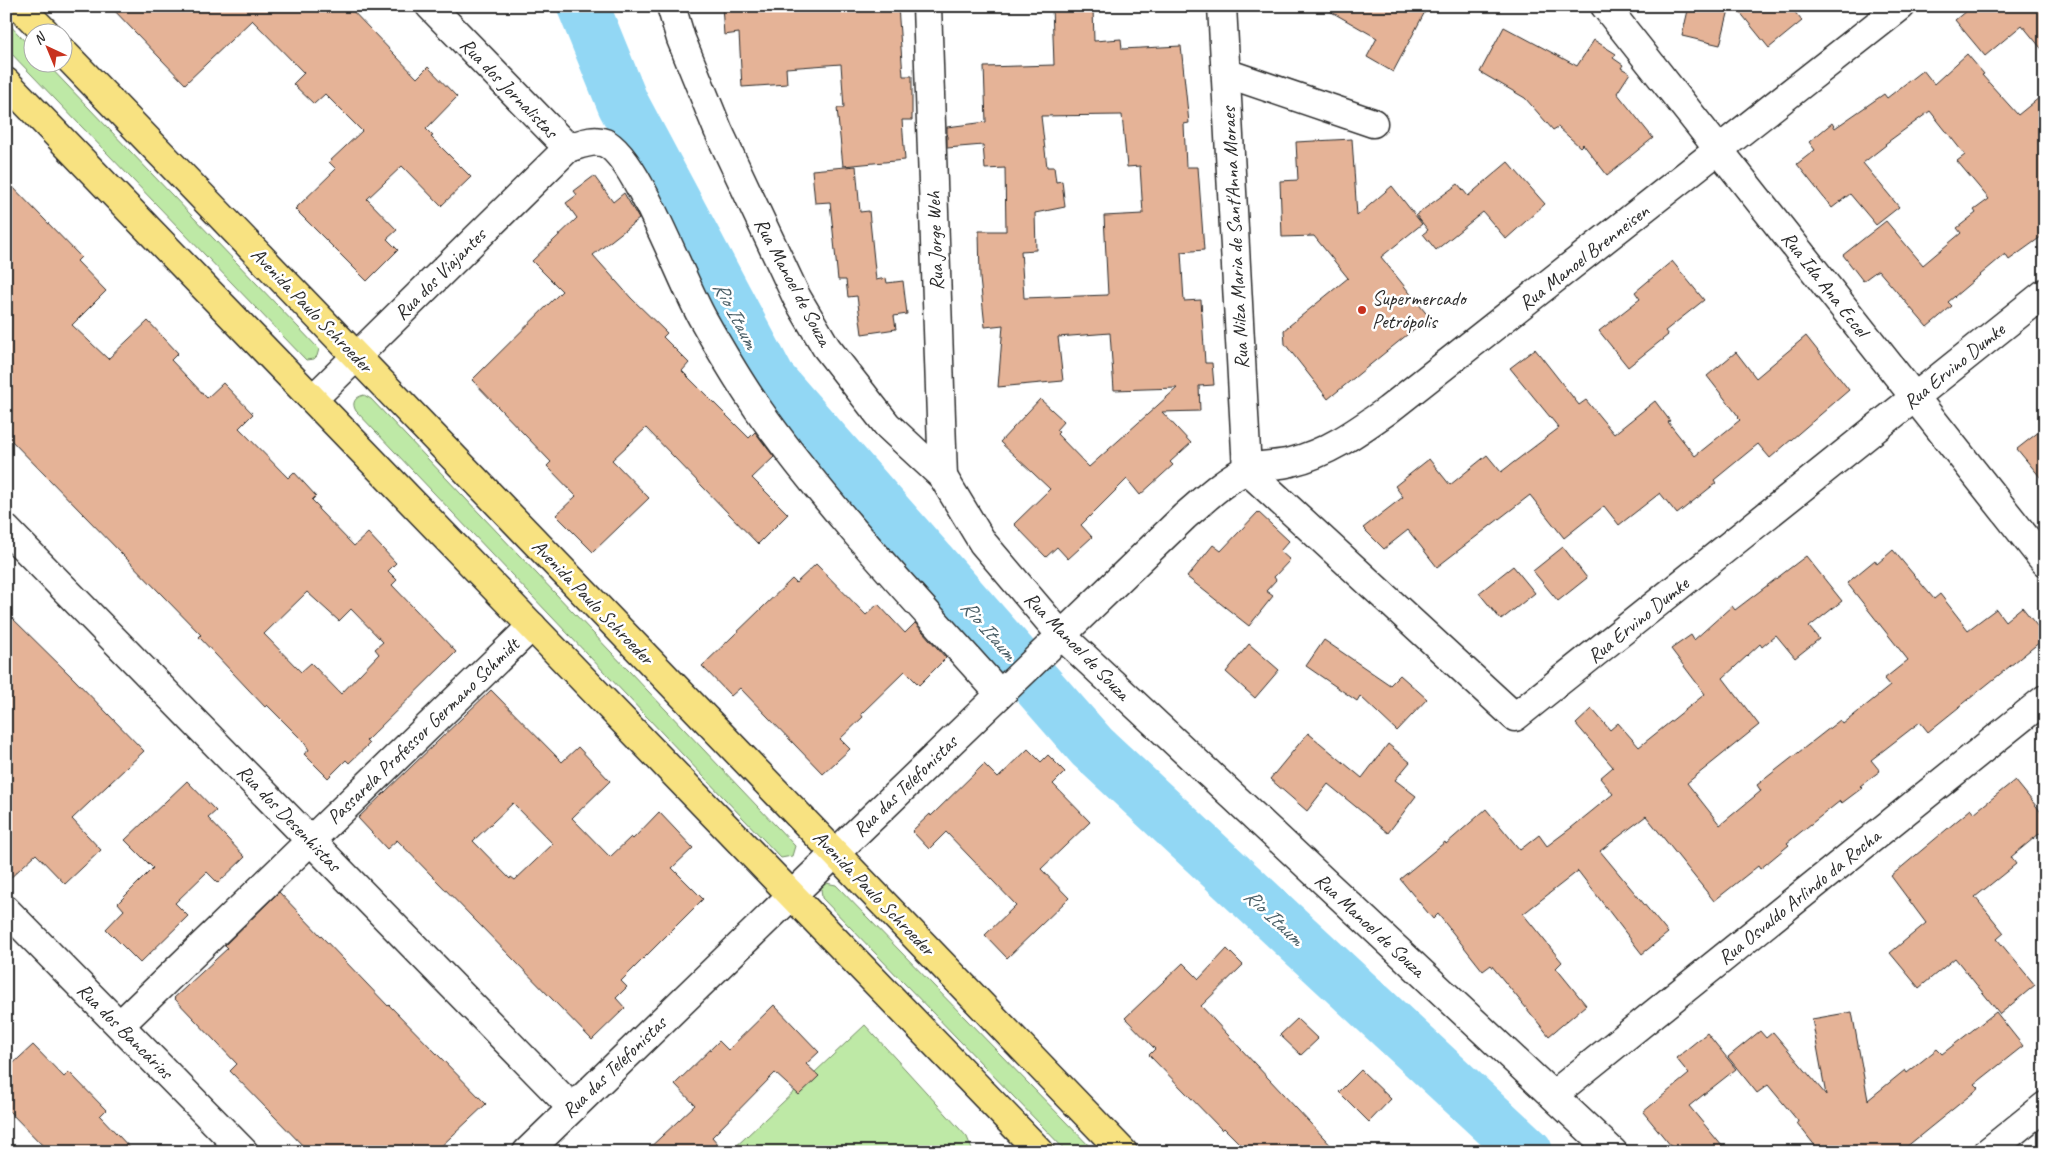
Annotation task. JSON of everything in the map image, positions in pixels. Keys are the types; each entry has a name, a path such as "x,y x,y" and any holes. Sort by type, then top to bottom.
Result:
{"main road":[{"path":"19,6 34,22"},
{"name":"Avenida Paulo Schroeder","path":"72,61 1123,1152"},
{"path":"6,82 1040,1152"}],"street":[{"name":"Rua dos Jornalistas","path":"430,6 568,148"},
{"name":"Rua Manoel de Souza","path":"671,6 681,39 718,130 797,298 826,347 886,425 943,477 984,543 1061,636 1613,1152"},
{"name":"Rua Jorge Weh","path":"927,6 943,477"},
{"name":"Rua Nilza Maria de Sant'Anna Moraes","path":"1222,6 1247,470"},
{"name":"Rua Ida Ana Eccel","path":"1605,6 2045,562"},
{"name":"Rua Manoel Brenneisen","path":"1247,470 1289,463 1316,455 1348,438 1396,404 1901,6"},
{"path":"1226,73 1373,123"},
{"path":"568,148 588,142 604,143 626,162 702,318 764,418 840,513 1006,688"},
{"name":"Rua dos Viajantes","path":"313,399 568,148"},
{"name":"Rua Ervino Dumke","path":"1247,470 1515,718 2045,293"},
{"name":"Rua das Telefonistas","path":"527,1152 1185,516 1218,488 1247,470"},
{"name":"Rua dos Desenhistas","path":"6,529 572,1108"},
{"name":"Passarela Professor Germano Schmidt","path":"120,1025 532,626"},
{"name":"Rua Osvaldo Arlindo da Rocha","path":"1553,1095 2045,699"},
{"name":"Rua dos Bancários","path":"6,910 244,1152"},
{"path":"1988,1152 2045,1106"}],"green space":[{"path":"6,21 22,38 22,65 6,48"},
{"path":"29,72 55,72 319,349 314,359 306,360"},
{"path":"364,395 371,399 795,846 792,856 781,858 356,411 355,401 358,397"},
{"path":"826,883 836,885 1095,1152 1067,1152 822,898 821,888"},
{"path":"865,1025 967,1137 973,1152 730,1152"}],"building":[{"path":"110,6 348,6 417,78 428,67 457,97 426,129 433,136 431,137 471,177 441,206 402,166 367,199 397,230 387,239 398,250 367,281 295,209 336,169 329,162 362,131 325,94 314,104 293,84 304,73 252,20 185,84"},
{"path":"722,6 898,6 903,76 912,76 912,120 902,120 905,160 843,166 837,108 844,108 841,64 786,68 787,84 742,87 739,33 724,35"},
{"path":"1052,6 1083,6 1083,10 1093,9 1094,41 1121,39 1122,49 1181,46 1189,123 1184,124 1186,167 1198,167 1204,250 1181,252 1184,301 1201,300 1205,363 1212,363 1214,385 1199,386 1200,411 1162,412 1191,443 1170,462 1173,465 1140,495 1127,479 1081,525 1092,537 1068,559 1057,547 1046,557 1014,524 1050,489 1000,442 1040,399 1064,421 1056,430 1059,432 1057,434 1089,467 1177,388 1114,390 1110,333 1058,337 1063,381 998,387 1003,325 985,327 980,278 979,231 1006,231 1005,168 985,169 983,145 947,148 947,127 986,122 984,67 1054,65","holes":["1122,115 1127,167 1140,166 1143,214 1104,216 1108,295 1024,298 1021,251 1036,250 1035,213 1065,207 1062,181 1056,182 1054,167 1047,167 1041,116"]},
{"path":"1321,6 1428,6 1393,72 1367,57 1377,38"},
{"path":"1689,6 1730,6 1720,45 1682,36"},
{"path":"1735,6 1790,6 1802,21 1769,48"},
{"path":"1972,6 2045,6 2045,53 2022,25 1985,56 1955,20"},
{"path":"1504,27 1577,66 1594,40 1616,54 1613,58 1623,65 1621,68 1630,73 1617,93 1653,138 1607,175 1583,144 1580,147 1558,127 1553,130 1525,98 1480,72"},
{"path":"1967,54 1984,74 1982,75 2018,115 2045,93 2045,234 2009,260 2005,254 1948,302 1952,306 1927,327 1878,270 1863,281 1843,255 1886,221 1923,265 1961,233 1957,228 1976,213 1974,210 1989,199 1957,161 1965,155 1930,111 1885,144 1863,163 1899,207 1876,225 1850,194 1832,208 1797,164 1815,150 1809,142 1832,123 1835,128 1884,94 1887,98 1923,70 1934,84"},
{"path":"1352,139 1357,216 1392,186 1422,224 1381,257 1429,317 1328,399 1285,344 1284,330 1348,278 1314,236 1282,237 1280,181 1298,180 1296,142"},
{"path":"1508,162 1545,204 1506,239 1483,212 1436,250 1423,234 1428,230 1416,215 1458,184 1468,196"},
{"path":"856,166 860,212 869,211 876,280 886,278 887,283 903,281 907,314 894,316 896,329 862,334 857,296 848,297 846,280 838,280 830,202 815,203 812,170"},
{"path":"594,176 613,202 624,193 639,219 593,255 631,298 667,333 663,337 689,363 682,371 749,438 755,432 774,457 752,478 788,514 758,544 646,428 612,460 649,498 593,552 556,515 576,496 547,466 551,462 472,380 562,291 532,261 577,218 566,203 577,195 574,191"},
{"path":"6,180 81,257 77,261 106,291 72,325 108,359 148,321 178,353 171,360 207,398 223,383 253,414 239,428 288,478 294,472 316,496 312,500 319,507 318,509 354,546 368,533 396,563 388,571 397,580 392,585 456,652 366,741 369,744 349,763 346,760 328,778 304,754 309,750 304,742 267,705 265,707 199,637 201,635 6,435","holes":["307,592 339,621 351,609 383,642 375,649 379,654 341,694 311,663 301,672 264,634"]},
{"path":"1672,261 1704,300 1665,331 1668,335 1628,367 1599,331 1640,299 1635,292"},
{"path":"1806,336 1849,390 1770,458 1758,444 1714,480 1716,483 1677,514 1660,493 1619,525 1604,506 1564,538 1530,495 1437,567 1408,530 1384,549 1363,528 1403,497 1395,486 1429,459 1450,485 1487,455 1501,472 1559,428 1510,368 1535,349 1579,405 1586,400 1614,434 1655,401 1670,421 1668,422 1695,456 1740,420 1707,376 1736,352 1756,378"},
{"path":"2045,427 2045,483 2017,449"},
{"path":"1258,512 1289,541 1280,551 1290,560 1274,577 1276,580 1266,591 1273,596 1249,626 1187,577 1213,545 1221,551"},
{"path":"1563,547 1587,578 1558,601 1533,571"},
{"path":"1893,550 1934,599 1940,594 1968,630 1996,609 2005,621 2022,607 2045,638 1928,732 1920,722 1871,760 1880,771 1860,786 1862,788 1842,803 1840,801 1787,843 1789,845 1760,869 1758,866 1714,901 1646,816 1600,851 1668,933 1642,954 1578,871 1523,914 1562,962 1556,968 1586,1005 1549,1036 1491,965 1483,971 1438,914 1433,919 1400,879 1445,842 1446,844 1486,809 1520,850 1539,835 1547,846 1571,828 1613,794 1600,778 1613,767 1576,724 1592,709 1610,730 1618,723 1639,747 1705,694 1671,649 1691,635 1694,640 1732,606 1735,610 1806,556 1842,601 1809,627 1819,639 1795,658 1776,635 1762,647 1760,644 1723,678 1759,725 1687,783 1720,825 1761,791 1757,785 1840,720 1843,724 1890,686 1884,679 1908,660 1847,583 1875,560 1877,564"},
{"path":"816,564 866,615 878,604 905,633 915,623 946,658 919,685 905,671 861,714 863,717 840,739 850,749 823,774 740,688 731,696 702,666 792,579 796,583"},
{"path":"1513,566 1535,593 1501,620 1479,593"},
{"path":"6,612 144,751 72,819 101,850 65,884 36,854 6,882"},
{"path":"1324,640 1390,685 1400,675 1427,699 1397,731 1360,696 1357,701 1306,666"},
{"path":"1249,644 1279,670 1255,698 1226,672"},
{"path":"491,690 562,762 578,747 610,781 572,818 610,857 631,837 633,839 659,812 693,848 672,868 703,899 621,981 627,987 616,998 625,1008 592,1040 397,840 387,849 358,818","holes":["513,803 553,844 515,880 511,877 510,879 473,841"]},
{"path":"1308,733 1362,778 1388,744 1410,762 1395,780 1416,796 1388,833 1328,784 1307,811 1270,779"},
{"path":"1028,749 1041,762 1048,755 1065,772 1053,784 1090,822 1041,869 1069,898 1007,958 985,935 1016,905 946,832 929,849 912,831 930,814 931,816 984,764 998,778"},
{"path":"2015,780 2045,817 2045,829 2011,857 2016,864 1975,897 2004,933 1997,939 2035,985 2000,1014 1955,958 1919,988 1890,953 1926,923 1891,876 1971,809 1974,813"},
{"path":"187,781 216,811 208,818 245,857 218,883 207,872 175,903 188,916 140,963 106,929 124,910 118,903 153,868 125,840"},
{"path":"279,892 388,1006 486,1104 435,1152 309,1152 230,1071 237,1064 174,998 228,948 225,945"},
{"path":"1227,949 1243,965 1201,1006 1337,1152 1248,1152 1224,1128 1222,1130 1149,1055 1155,1049 1125,1018 1183,963 1199,979"},
{"path":"774,1005 819,1052 806,1064 819,1076 799,1095 775,1073 712,1137 725,1152 645,1152 695,1105 675,1084 719,1041 728,1050"},
{"path":"1852,1012 1868,1100 1905,1070 1907,1073 1937,1049 1942,1054 1996,1012 2023,1046 1975,1084 1979,1088 1900,1152 1820,1152 1797,1123 1798,1121 1768,1085 1757,1093 1728,1057 1760,1031 1766,1038 1773,1032 1826,1095 1812,1019"},
{"path":"1297,1019 1318,1039 1301,1055 1280,1035"},
{"path":"1707,1033 1736,1069 1689,1106 1727,1152 1676,1152 1643,1112 1689,1074 1676,1058"},
{"path":"33,1045 64,1077 69,1072 106,1110 100,1116 134,1152 49,1152 6,1108 6,1070"},
{"path":"1361,1070 1391,1099 1369,1122 1339,1092"}],"waterway":[{"name":"Rio Itaum","path":"583,6 623,104 770,380 1092,747 1527,1152"}],"place":[{"name":"Supermercado Petrópolis","path":"1362,310"}]}
